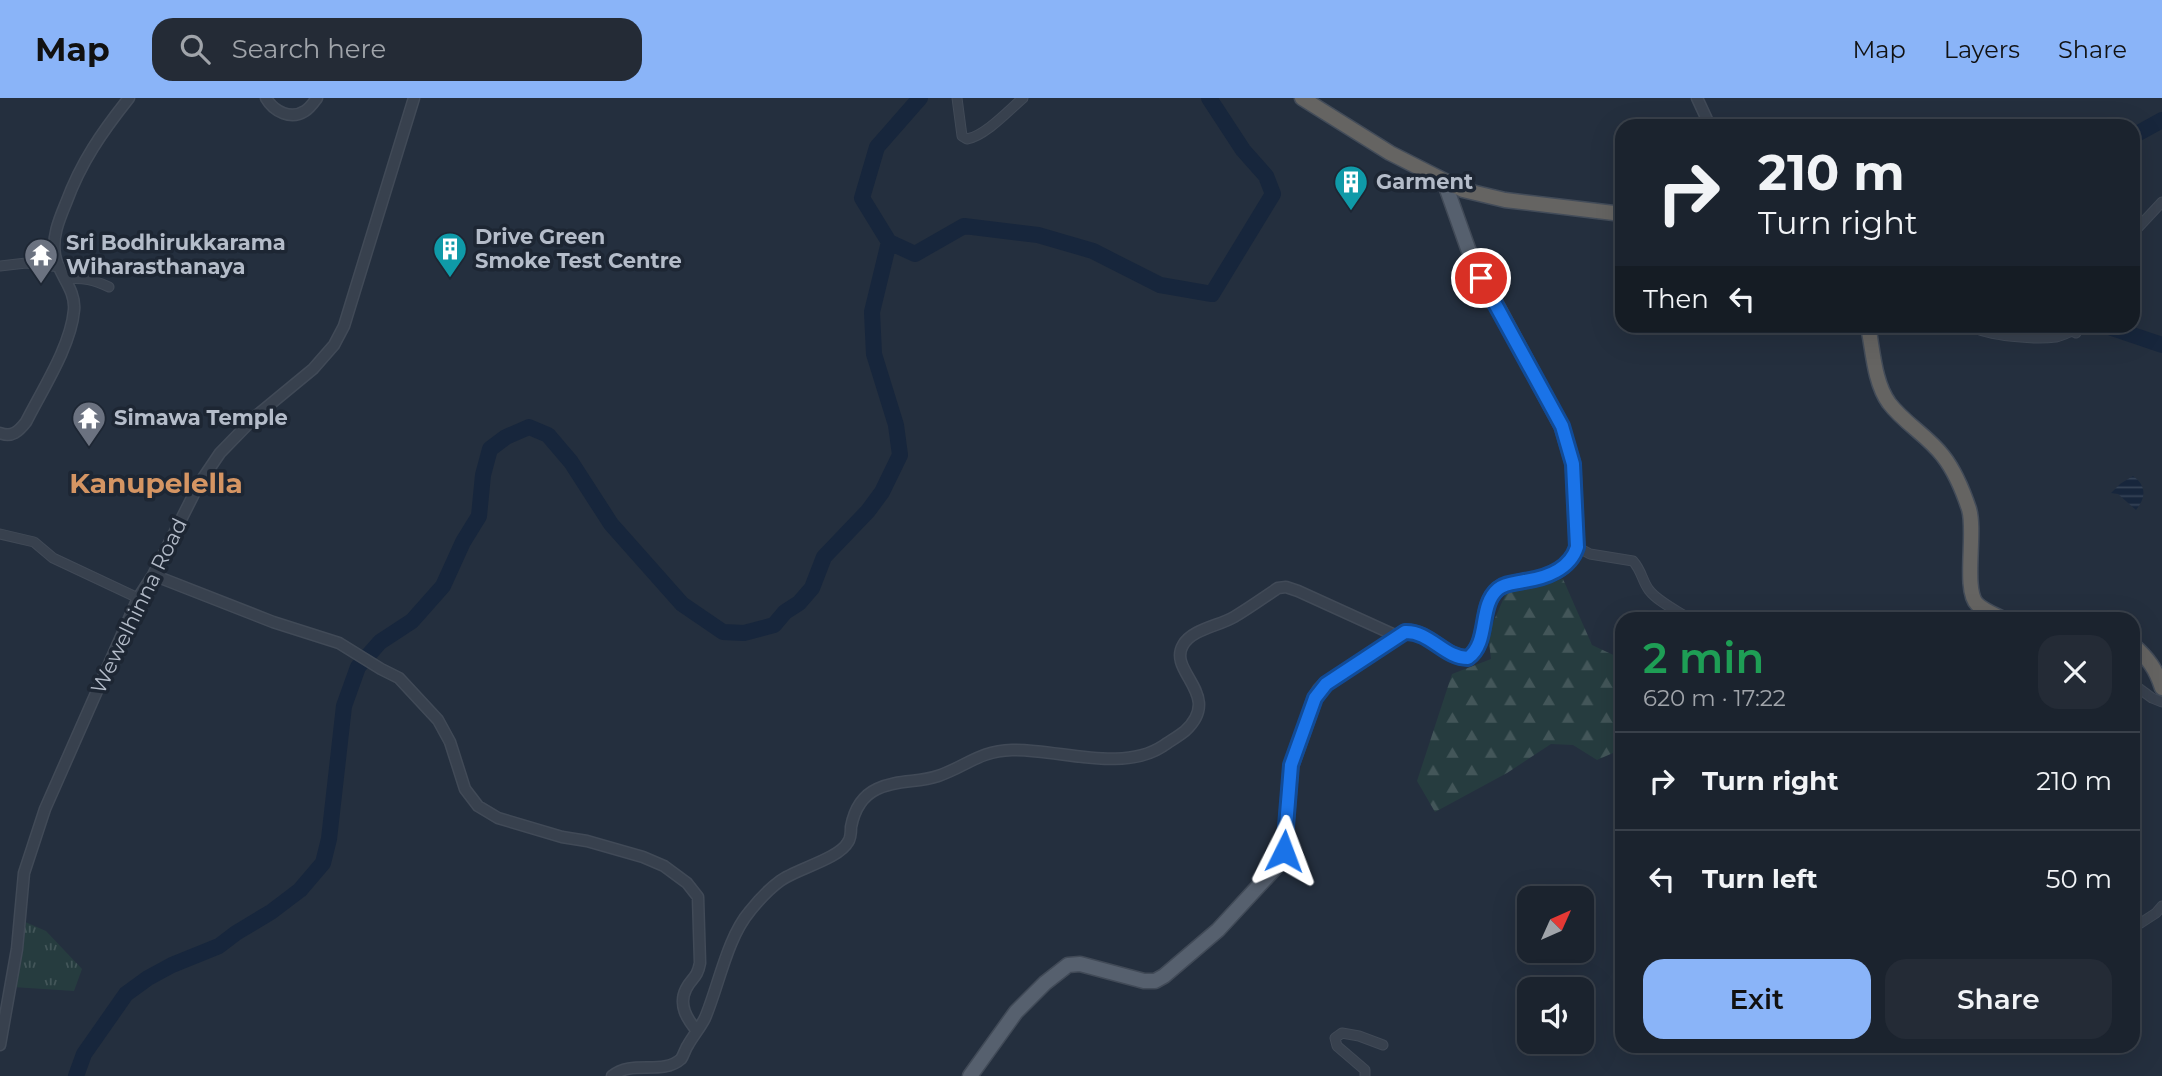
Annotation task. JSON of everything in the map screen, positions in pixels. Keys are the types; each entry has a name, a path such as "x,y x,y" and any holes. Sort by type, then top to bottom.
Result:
{"highway":[{"path":"1302,98 1390,153 1473,193 1615,213"},
{"path":"1869,333 1877,376 1888,402 1942,454 1969,509 1972,537 1970,588 1978,605 1991,612"},
{"path":"2140,652 2158,675 2162,688"}],"main road":[{"path":"970,1076 1016,1012 1068,965 1080,964 1144,981 1154,981 1164,976 1200,945 1243,905 1273,872 1282,857 1291,765 1315,698 1326,684 1405,632 1421,634 1456,656 1468,658 1476,650 1490,601 1497,590 1507,584 1551,574 1569,561 1577,547 1573,464 1562,426 1471,257 1444,181"}],"street":[{"path":"0,433 17,433 26,422 71,332 75,306 55,255 56,228 81,165 129,98"},
{"path":"266,98 269,104 285,115 308,110 317,98"},
{"name":"Wewelhinna Road","path":"0,1045 17,949 24,873 45,809 138,598 153,575 198,484 220,453 256,416 313,369 334,345 344,326 410,98"},
{"path":"957,98 962,136 967,139 991,126 1023,98"},
{"path":"1697,98 1707,119"},
{"path":"2140,226 2162,202"},
{"path":"0,266 26,263 60,267"},
{"path":"66,279 94,280 109,287"},
{"path":"1996,333 2057,337 2067,333"},
{"path":"0,534 34,542 52,558 138,598"},
{"path":"1577,547 1590,554 1633,561 1642,571 1652,594 1679,612"},
{"path":"153,575 273,622 339,643 399,678 438,720 450,742 465,789 478,806 498,818 643,857 664,866 687,883 698,897 700,964 698,974 686,989 684,1002 686,1018 697,1031"},
{"path":"612,1076 626,1068 666,1069 681,1059 704,1020 734,940 748,913 780,880 839,851 849,841 853,815 872,791 892,782 937,777 986,753 1013,750 1097,758 1138,757 1160,748 1185,731 1195,718 1199,704 1197,690 1182,667 1182,645 1191,636 1231,619 1278,588 1286,587 1298,591 1398,637"},
{"path":"2140,689 2162,702"},
{"path":"2140,923 2162,906"},
{"path":"1365,1076 1365,1070 1337,1046 1335,1038 1342,1033 1383,1045"}],"green space":[{"path":"1563,579 1592,645 1615,656 1615,752 1597,760 1573,745 1551,744 1507,773 1435,812 1417,781 1452,674 1491,659 1488,634 1506,593"},
{"path":"23,921 46,931 82,969 74,991 13,987"}],"water":[{"path":"2133,476 2144,492 2136,510 2118,494 2111,493"}],"waterway":[{"path":"920,98 877,147 862,198 889,242 915,254 964,226 1038,235 1093,251 1160,285 1212,294 1273,194 1266,176 1243,150 1209,98"},
{"path":"2140,132 2162,120"},
{"path":"76,1076 84,1054 126,994 172,965 219,946 271,912 300,890 323,863 329,839 344,706 358,667 380,642 412,621 443,586 463,542 479,516 483,475 490,449 506,437 529,427 548,435 571,462 611,524 682,604 723,632 744,633 774,625 785,612 799,603 812,588 824,557 868,511 882,492 900,455 896,425 874,354 872,312 889,242"},
{"path":"2127,333 2162,345"}],"place":[{"name":"Garment","path":"1351,212"},
{"name":"Drive Green Smoke Test Centre","path":"450,279"},
{"name":"Sri Bodhirukkarama Wiharasthanaya","path":"41,285"},
{"name":"Simawa Temple","path":"89,448"}],"district":[{"name":"Kanupelella","path":"156,483"}],"route":[{"path":"1284,851 1291,765 1315,698 1326,684 1405,632 1421,634 1456,656 1472,656 1480,640 1490,601 1497,590 1507,584 1551,574 1575,554 1577,547 1573,464 1562,426 1481,278"}]}
